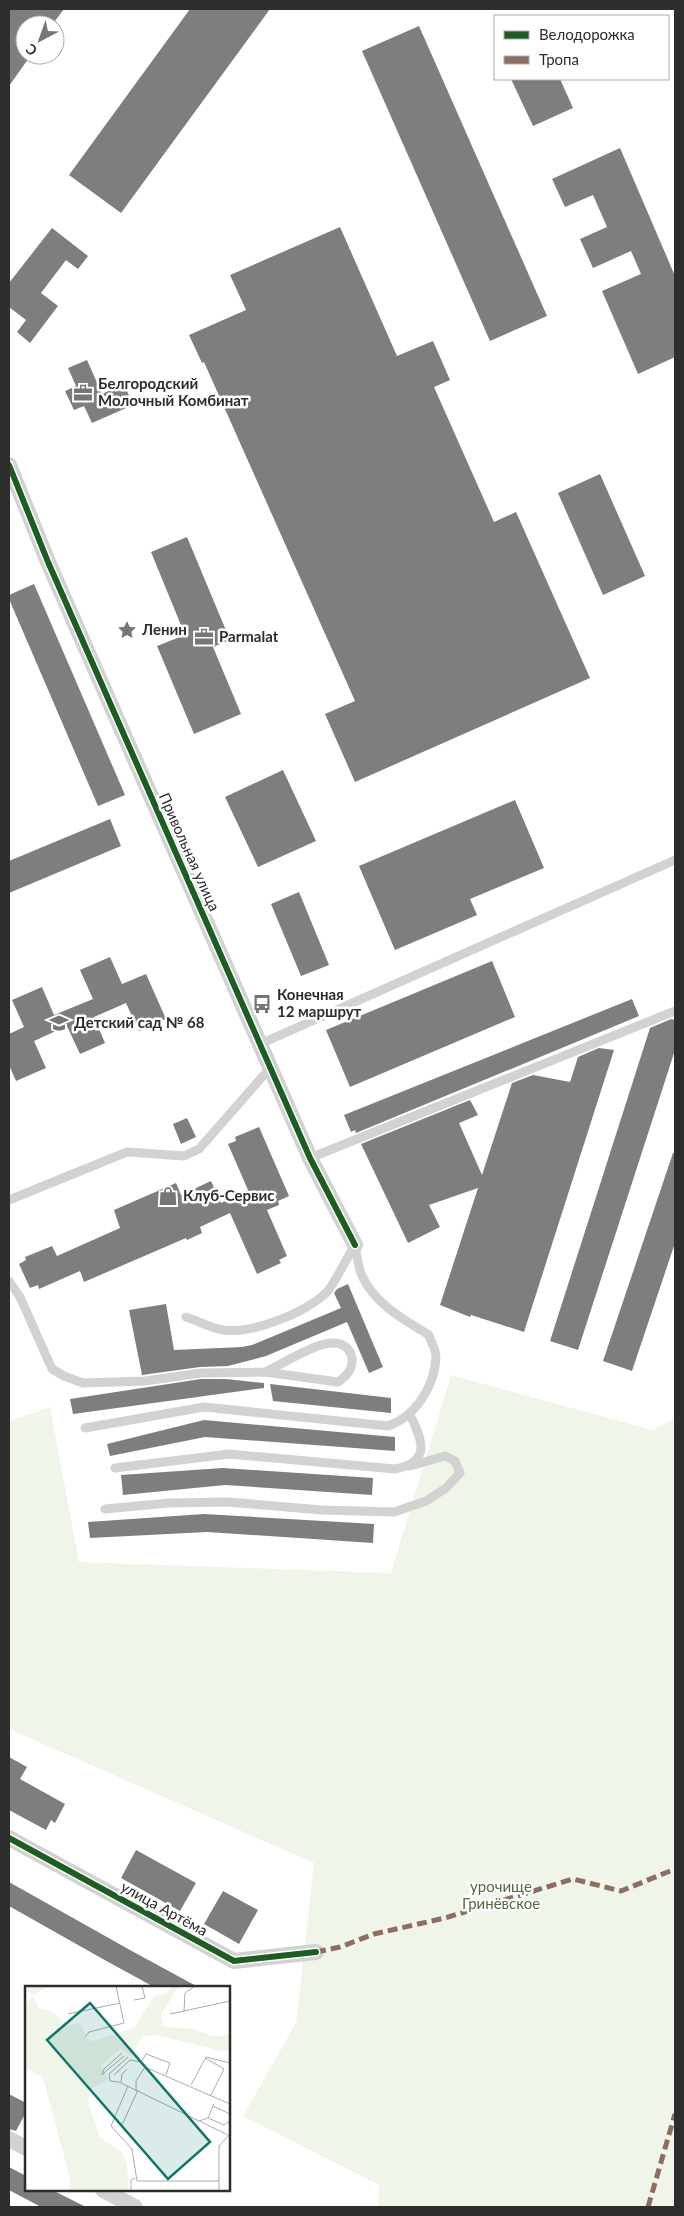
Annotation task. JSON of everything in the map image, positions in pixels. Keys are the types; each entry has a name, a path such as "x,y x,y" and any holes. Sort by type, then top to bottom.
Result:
{"street":[{"name":"Привольная улица","path":"9,465 48,562 270,1068 310,1158 355,1245"},
{"name":"улица Артёма","path":"9,1838 234,1961 316,1952"},
{"path":"9,2139 25,2147"},
{"path":"105,2191 135,2207"}],"lane":[{"path":"260,1044 675,860"},
{"path":"310,1158 675,1011"},
{"path":"9,1200 127,1152 184,1156 199,1149 270,1068"},
{"path":"186,1317 223,1330 249,1329 275,1321 308,1305 328,1291 355,1245"},
{"path":"85,1428 204,1407 388,1426 410,1416 422,1398 433,1375 436,1356 434,1349 429,1335 377,1300 361,1275 355,1245"},
{"path":"9,1281 17,1292 52,1369 83,1383 145,1381 201,1373 265,1372 338,1382 349,1375 353,1367 350,1352 340,1343 325,1343 265,1372"},
{"path":"410,1416 421,1437 421,1452 410,1466"},
{"path":"105,1509 169,1503 228,1502 372,1513 394,1512 426,1501 446,1488 460,1473 455,1461 445,1456 395,1469 229,1454 115,1468"}],"green space":[{"name":"урочище Гринёвское","path":"451,1375 653,1430 675,1418 675,2207 378,2207 379,2185 243,2116 296,2023 314,1863 9,1729 9,1421 50,1407 79,1562 391,1573"}],"building":[{"path":"9,9 64,9 60,15 15,15 15,65 24,65 9,86"},
{"path":"190,9 270,9 121,213 69,175"},
{"path":"419,26 547,316 490,341 362,51"},
{"path":"511,80 560,80 573,108 533,126"},
{"path":"620,148 675,276 675,357 638,374 602,291 641,274 631,251 593,268 580,239 607,227 593,195 565,207 552,179"},
{"path":"340,227 397,356 433,341 450,380 434,387 494,522 516,512 590,678 355,782 325,714 355,701 204,362 202,363 189,335 246,310 230,275"},
{"path":"52,228 88,256 78,269 66,260 41,293 58,306 30,343 17,332 26,320 9,307 9,283"},
{"name":"Белгородский Молочный Комбинат","path":"87,360 102,394 124,384 133,405 92,423 84,406 74,410 65,391 76,386 68,368"},
{"path":"600,474 645,576 603,595 558,493"},
{"name":"Parmalat","path":"187,537 230,640 213,647 241,714 194,734 157,646 185,635 151,552"},
{"path":"34,584 125,795 98,806 9,599 9,595"},
{"path":"283,770 316,841 258,867 225,797"},
{"path":"515,800 544,868 470,899 477,915 395,950 359,866"},
{"path":"110,819 121,846 9,893 9,861"},
{"path":"299,892 329,965 301,976 271,904"},
{"name":"Детский сад № 68","path":"110,957 122,984 146,974 166,1019 139,1031 126,1003 94,1017 105,1043 80,1054 67,1026 34,1041 46,1068 16,1081 9,1065 9,1034 24,1027 12,1000 42,987 54,1015 93,999 80,970"},
{"path":"492,961 515,1017 350,1087 326,1030"},
{"path":"632,999 639,1016 356,1133 355,1130 351,1132 344,1115"},
{"path":"671,1019 675,1020 675,1050 578,1350 550,1341 650,1028"},
{"path":"599,1048 614,1050 524,1332 471,1315 470,1317 440,1305 478,1188 429,1205 440,1227 408,1243 361,1144 470,1100 478,1115 459,1123 482,1175 512,1083 533,1075 570,1082 578,1057"},
{"path":"187,1118 196,1137 181,1144 173,1124"},
{"path":"259,1127 289,1196 278,1201 279,1205 267,1210 287,1256 279,1260 281,1263 257,1274 230,1213 200,1227 202,1233 187,1240 186,1238 84,1282 80,1271 39,1289 38,1285 30,1288 19,1264 26,1260 25,1257 52,1246 57,1256 120,1228 114,1210 176,1183 181,1195 211,1181 221,1203 248,1190 228,1144 236,1141 235,1137"},
{"path":"673,1153 675,1153 675,1243 632,1371 603,1361"},
{"path":"348,1284 383,1367 369,1373 347,1322 266,1356 228,1366 200,1367 142,1375 129,1310 166,1304 174,1350 242,1347 252,1345 341,1308 334,1293 337,1289"},
{"path":"201,1379 226,1379 264,1383 264,1388 73,1414 70,1399"},
{"path":"270,1384 391,1398 391,1413 273,1401"},
{"path":"204,1420 395,1437 395,1451 205,1437 110,1456 107,1444"},
{"path":"223,1468 373,1478 372,1495 225,1485 123,1495 121,1475"},
{"path":"204,1514 374,1524 373,1543 207,1532 90,1538 88,1522"},
{"path":"9,1757 27,1767 20,1779 65,1804 55,1823 51,1820 46,1830 9,1810"},
{"path":"136,1850 196,1883 180,1911 121,1878"},
{"path":"9,1882 196,1986 152,1986 9,1906"},
{"path":"223,1891 258,1910 239,1944 204,1924"},
{"path":"9,2094 25,2102 25,2114 16,2131 9,2129"},
{"path":"9,2167 25,2175 25,2191 54,2191 86,2207 41,2207 9,2190"}],"marked path":[{"path":"316,1952 340,1947 374,1934 445,1918 573,1879 621,1891 675,1869"},
{"path":"648,2207 675,2114"}],"cycle path":[{"path":"9,465 48,562 310,1158 355,1245"},
{"path":"9,1838 234,1961 316,1952"}],"place":[{"name":"Белгородский Молочный Комбинат","path":"83,393"},
{"name":"Ленин","path":"127,630"},
{"name":"Parmalat","path":"204,637"},
{"name":"Конечная 12 маршрут","path":"262,1004"},
{"name":"Детский сад № 68","path":"59,1023"},
{"name":"Клуб-Сервис","path":"168,1196"}]}
